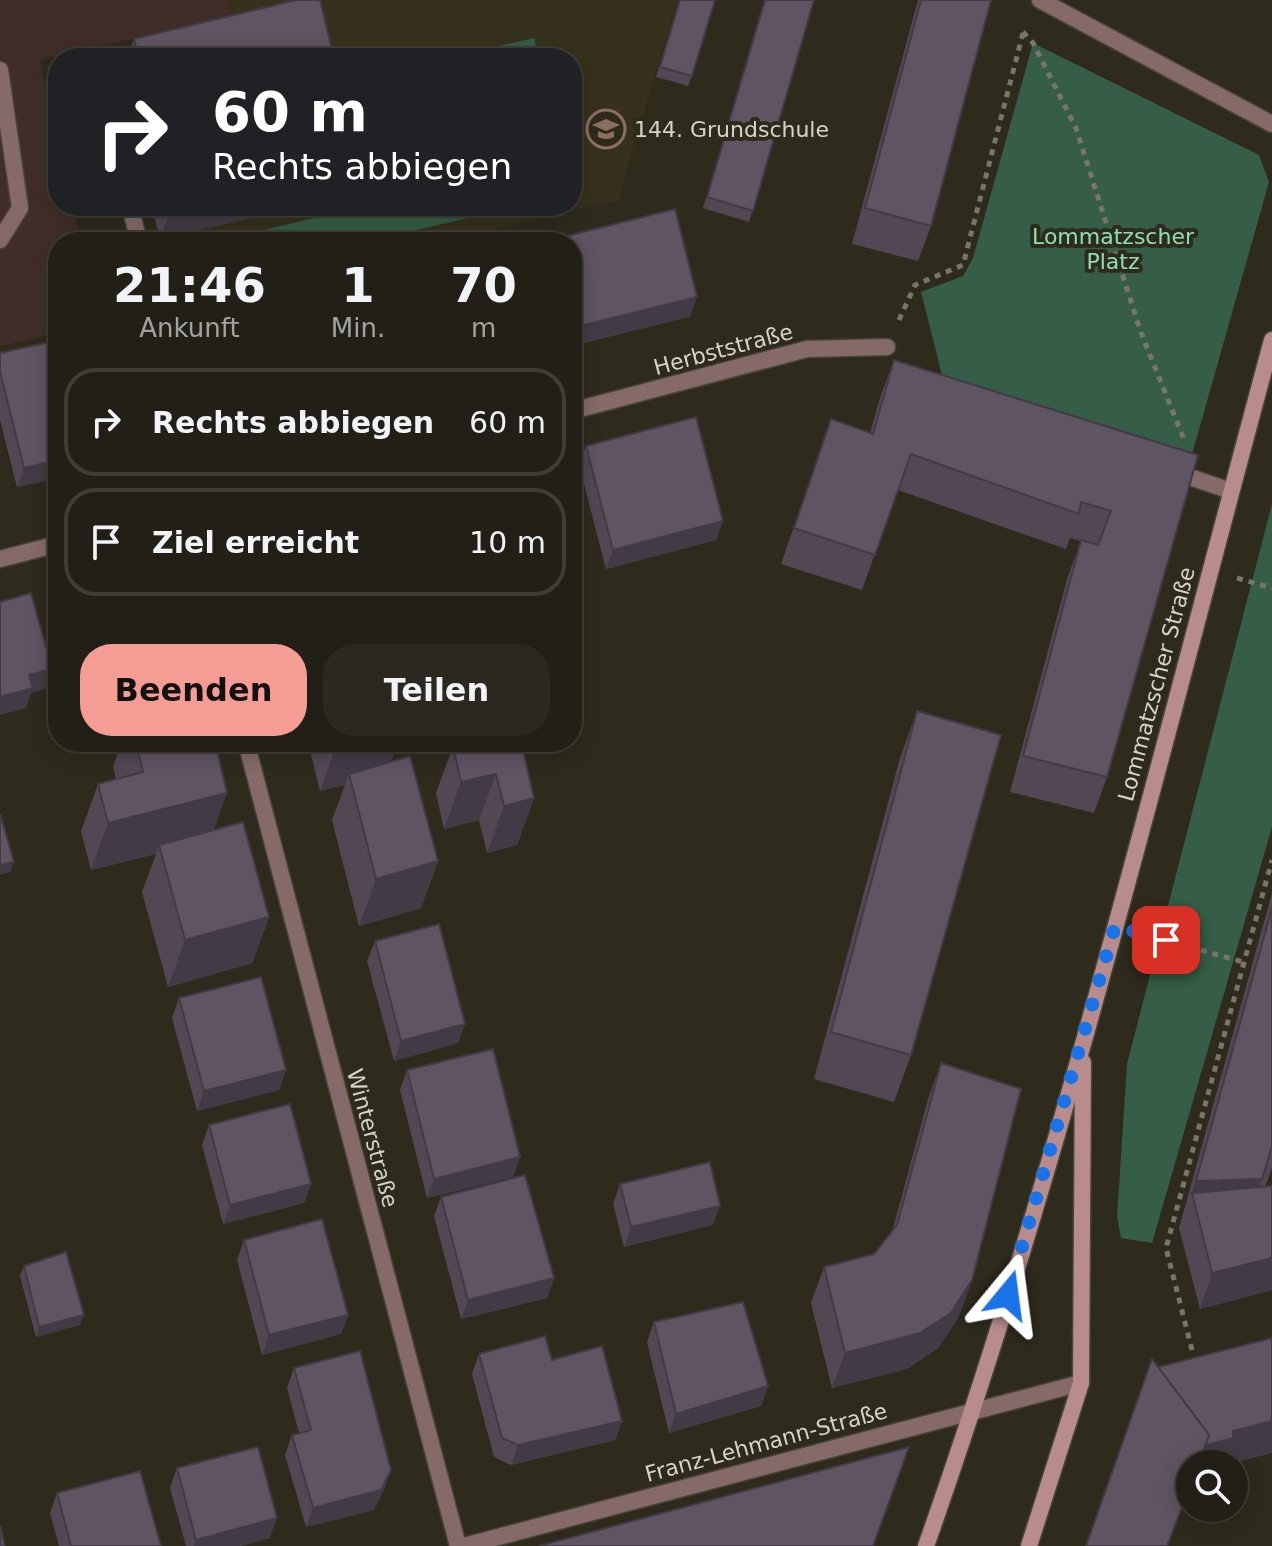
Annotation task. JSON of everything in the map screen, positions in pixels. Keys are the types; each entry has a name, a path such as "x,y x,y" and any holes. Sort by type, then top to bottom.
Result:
{"main road":[{"name":"Lommatzscher Straße","path":"926,1546 975,1409 1083,1040 1272,340"},
{"name":"Lommatzscher Straße","path":"1029,1546 1081,1383 1083,1040"}],"street":[{"path":"1040,0 1272,124"},
{"path":"0,70 20,208 0,240"},
{"name":"Herbststraße","path":"582,408 807,349 887,347"},
{"path":"1155,466 1231,491"},
{"path":"0,559 48,547"},
{"name":"Winterstraße","path":"249,752 461,1546"},
{"name":"Franz-Lehmann-Straße","path":"461,1546 1081,1383"}],"path":[{"path":"887,347 915,285 963,265 1026,21"},
{"path":"1023,32 1033,43 1076,128 1140,330 1200,481"},
{"path":"1192,1350 1166,1248 1272,860"},
{"path":"1115,926 1243,962"}],"shaded area":[{"path":"0,0 228,0 232,16 92,48 48,48 48,58 40,60 48,96 48,216 75,216 79,232 48,232 48,335 0,346"},
{"name":"144. Grundschule","path":"228,0 677,0 618,200 582,209 582,48 230,48 238,46"},
{"name":"144. Grundschule","path":"154,216 552,216 485,232 158,232"}],"green space":[{"path":"534,38 536,48 491,48"},
{"name":"Lommatzscher Platz","path":"1033,43 1259,155 1269,182 1191,458 943,379 921,292 963,276 973,258"},
{"path":"323,216 476,216 408,232 255,232"},
{"path":"1272,504 1272,827 1152,1243 1121,1238 1117,1217 1127,1064"}],"building":[{"path":"296,0 320,0 332,48 136,48 134,39"},
{"path":"680,0 715,0 692,76 660,67"},
{"path":"765,0 814,0 753,211 707,197"},
{"path":"921,0 991,0 931,226 865,208"},
{"path":"675,209 697,297 582,326 582,232"},
{"path":"48,342 48,462 24,468 0,372 0,353"},
{"path":"894,360 1198,455 1107,777 1023,756 1081,540 1098,545 1111,511 1081,502 1079,514 911,454 875,555 794,528 831,419 873,434"},
{"path":"696,417 723,521 613,550 586,446"},
{"path":"31,593 48,655 48,670 29,675 33,688 0,697 0,602"},
{"path":"917,711 1001,735 911,1055 831,1032"},
{"path":"138,752 217,752 227,793 108,823 98,784 143,772"},
{"path":"454,752 523,752 534,798 504,806 496,774 461,782"},
{"path":"410,756 438,861 376,879 349,774"},
{"path":"0,814 14,862 0,865"},
{"path":"243,822 269,917 185,940 159,845"},
{"path":"1272,908 1272,1146 1262,1179 1196,1181"},
{"path":"439,924 465,1024 401,1041 375,941"},
{"path":"261,977 286,1070 204,1091 179,998"},
{"path":"493,1049 520,1157 434,1179 407,1070"},
{"path":"941,1063 1021,1089 972,1280 951,1313 920,1333 845,1353 824,1267 874,1254 897,1225"},
{"path":"290,1104 311,1184 230,1205 209,1125"},
{"path":"710,1162 720,1206 631,1227 620,1184"},
{"path":"525,1175 554,1278 468,1300 441,1197"},
{"path":"1272,1186 1272,1258 1212,1273 1192,1193"},
{"path":"322,1219 348,1315 269,1335 244,1240"},
{"path":"66,1252 84,1315 39,1327 24,1266"},
{"path":"743,1302 768,1386 676,1414 654,1322"},
{"path":"545,1336 552,1360 602,1346 622,1421 518,1445 502,1438 479,1354"},
{"path":"1272,1338 1272,1421 1233,1431 1233,1438 1205,1446 1209,1435 1158,1367"},
{"path":"360,1351 391,1470 381,1490 313,1508 292,1435 311,1430 294,1368"},
{"path":"1152,1359 1209,1435 1203,1450 1176,1450 1176,1522 1167,1546 1086,1546"},
{"path":"258,1447 277,1518 196,1540 177,1468"},
{"path":"909,1447 873,1546 539,1546"},
{"path":"140,1471 161,1546 71,1546 57,1493"},
{"path":"0,1526 5,1546 0,1546"}],"place":[{"name":"144. Grundschule","path":"606,129"}],"route":[{"path":"1008,1295 1115,926 1166,940"}]}
